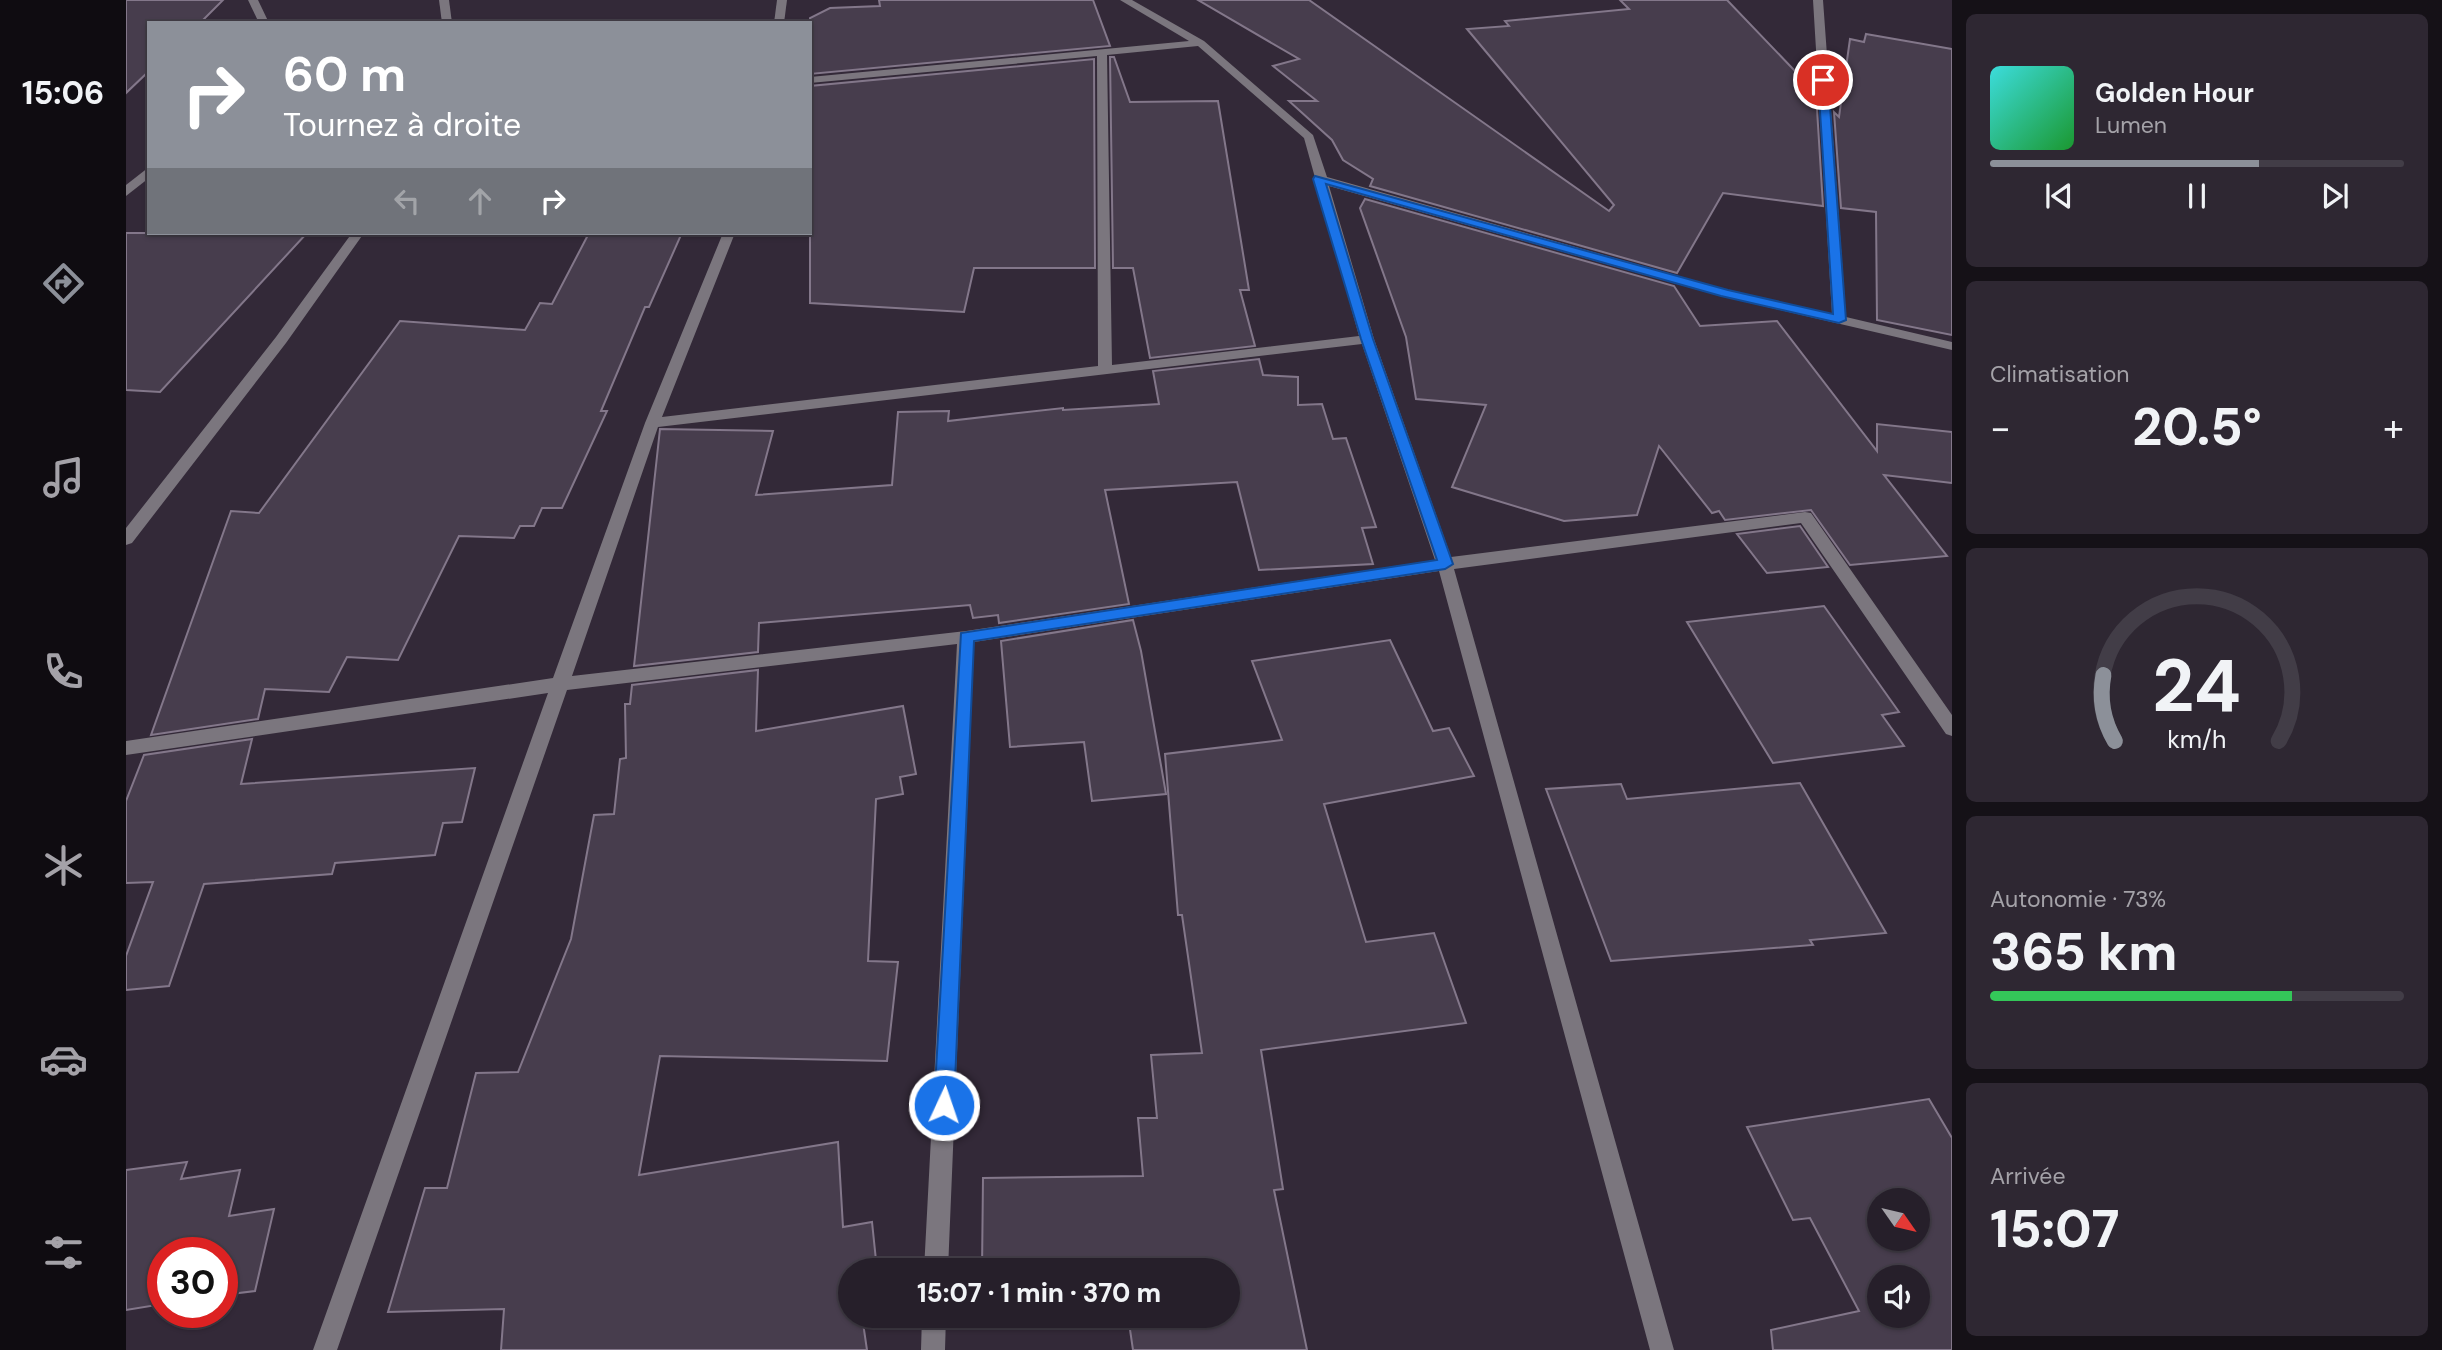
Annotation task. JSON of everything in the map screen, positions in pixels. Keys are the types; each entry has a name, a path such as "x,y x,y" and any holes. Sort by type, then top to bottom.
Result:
{"street":[{"path":"253,0 263,21"},
{"path":"444,0 447,21"},
{"path":"779,21 782,0"},
{"path":"1125,0 1200,43 1309,137 1367,339 1445,564 1662,1350"},
{"path":"1818,0 1839,320"},
{"path":"812,80 1200,43"},
{"path":"1102,53 1105,371"},
{"path":"126,192 147,173"},
{"path":"1319,179 1725,293 1952,346"},
{"path":"126,539 281,340 357,235"},
{"path":"325,1350 652,423 728,235"},
{"path":"652,423 1367,339"},
{"path":"126,748 561,684 966,637 1445,564 1805,517 1952,729"},
{"path":"937,1258 966,637"},
{"path":"933,1350 934,1328"}],"building":[{"path":"126,0 223,0 202,21 147,21 147,73 126,93"},
{"path":"879,0 1093,0 1110,46 812,74 810,18 830,8 880,6"},
{"path":"1198,0 1309,0 1609,211 1614,205 1467,29 1509,26 1505,21 1629,9 1620,0 1727,0 1816,93 1823,206 1723,193 1677,273 1370,186 1373,179 1343,160 1332,140 1289,101 1317,101 1273,66 1299,59"},
{"path":"1866,34 1952,49 1952,335 1877,320 1876,212 1841,208 1834,112 1839,117 1850,39 1864,42"},
{"path":"1110,57 1114,57 1130,102 1218,101 1249,290 1240,290 1255,346 1150,358 1133,268 1113,268"},
{"path":"1094,59 1095,268 974,268 964,312 810,303 812,86"},
{"path":"1365,199 1674,286 1700,326 1777,321 1877,451 1877,424 1952,432 1952,483 1884,475 1947,556 1850,565 1811,510 1725,520 1719,511 1712,513 1659,446 1637,515 1564,521 1452,487 1486,405 1416,399 1406,337 1360,208"},
{"path":"126,233 305,235 160,392 126,390"},
{"path":"588,235 681,235 649,307 645,307 601,411 607,411 562,508 542,508 534,526 520,526 514,538 459,536 398,660 347,657 329,692 265,689 258,719 151,735 231,511 259,513 400,321 525,330 540,303 552,304"},
{"path":"1259,359 1263,375 1298,377 1298,405 1322,404 1333,439 1346,438 1376,527 1362,528 1373,564 1259,570 1237,482 1105,490 1129,604 999,623 998,615 973,618 970,605 759,623 758,652 634,666 660,429 773,431 756,495 892,485 898,412 949,411 948,421 1063,408 1159,404 1153,371"},
{"path":"1800,526 1828,567 1767,573 1737,534"},
{"path":"1824,606 1899,712 1882,715 1904,746 1773,763 1687,622"},
{"path":"1133,620 1166,794 1092,801 1084,742 1010,747 1001,641"},
{"path":"1390,640 1433,731 1449,728 1474,776 1324,804 1366,942 1434,933 1466,1023 1261,1050 1283,1189 1274,1190 1307,1350 1133,1350 1130,1328 1240,1328 1240,1258 982,1258 983,1178 1143,1176 1138,1118 1157,1118 1151,1055 1202,1053 1182,915 1178,915 1165,754 1282,740 1252,661"},
{"path":"758,670 756,731 903,706 916,774 900,777 903,794 876,799 868,961 898,962 887,1061 660,1056 639,1175 838,1142 843,1227 872,1222 876,1258 838,1258 838,1328 864,1328 867,1350 501,1350 504,1309 388,1312 425,1188 447,1188 476,1073 518,1072 571,939 594,815 614,814 620,759 626,758 625,704 630,704 632,685"},
{"path":"252,739 241,784 475,768 462,822 443,823 435,855 335,863 332,874 204,884 169,986 126,990 126,956 153,882 126,883 126,801 144,755"},
{"path":"1800,783 1886,933 1810,940 1813,945 1611,961 1546,789 1621,784 1627,799"},
{"path":"1929,1099 1952,1138 1952,1350 1773,1350 1771,1330 1859,1311 1810,1218 1793,1220 1747,1127"},
{"path":"187,1162 181,1179 240,1170 229,1216 274,1209 255,1291 238,1293 238,1237 147,1237 147,1307 126,1310 126,1170"}],"route":[{"path":"944,1105 966,637 1445,564 1367,339 1319,179 1725,293 1839,320 1823,80"}]}
